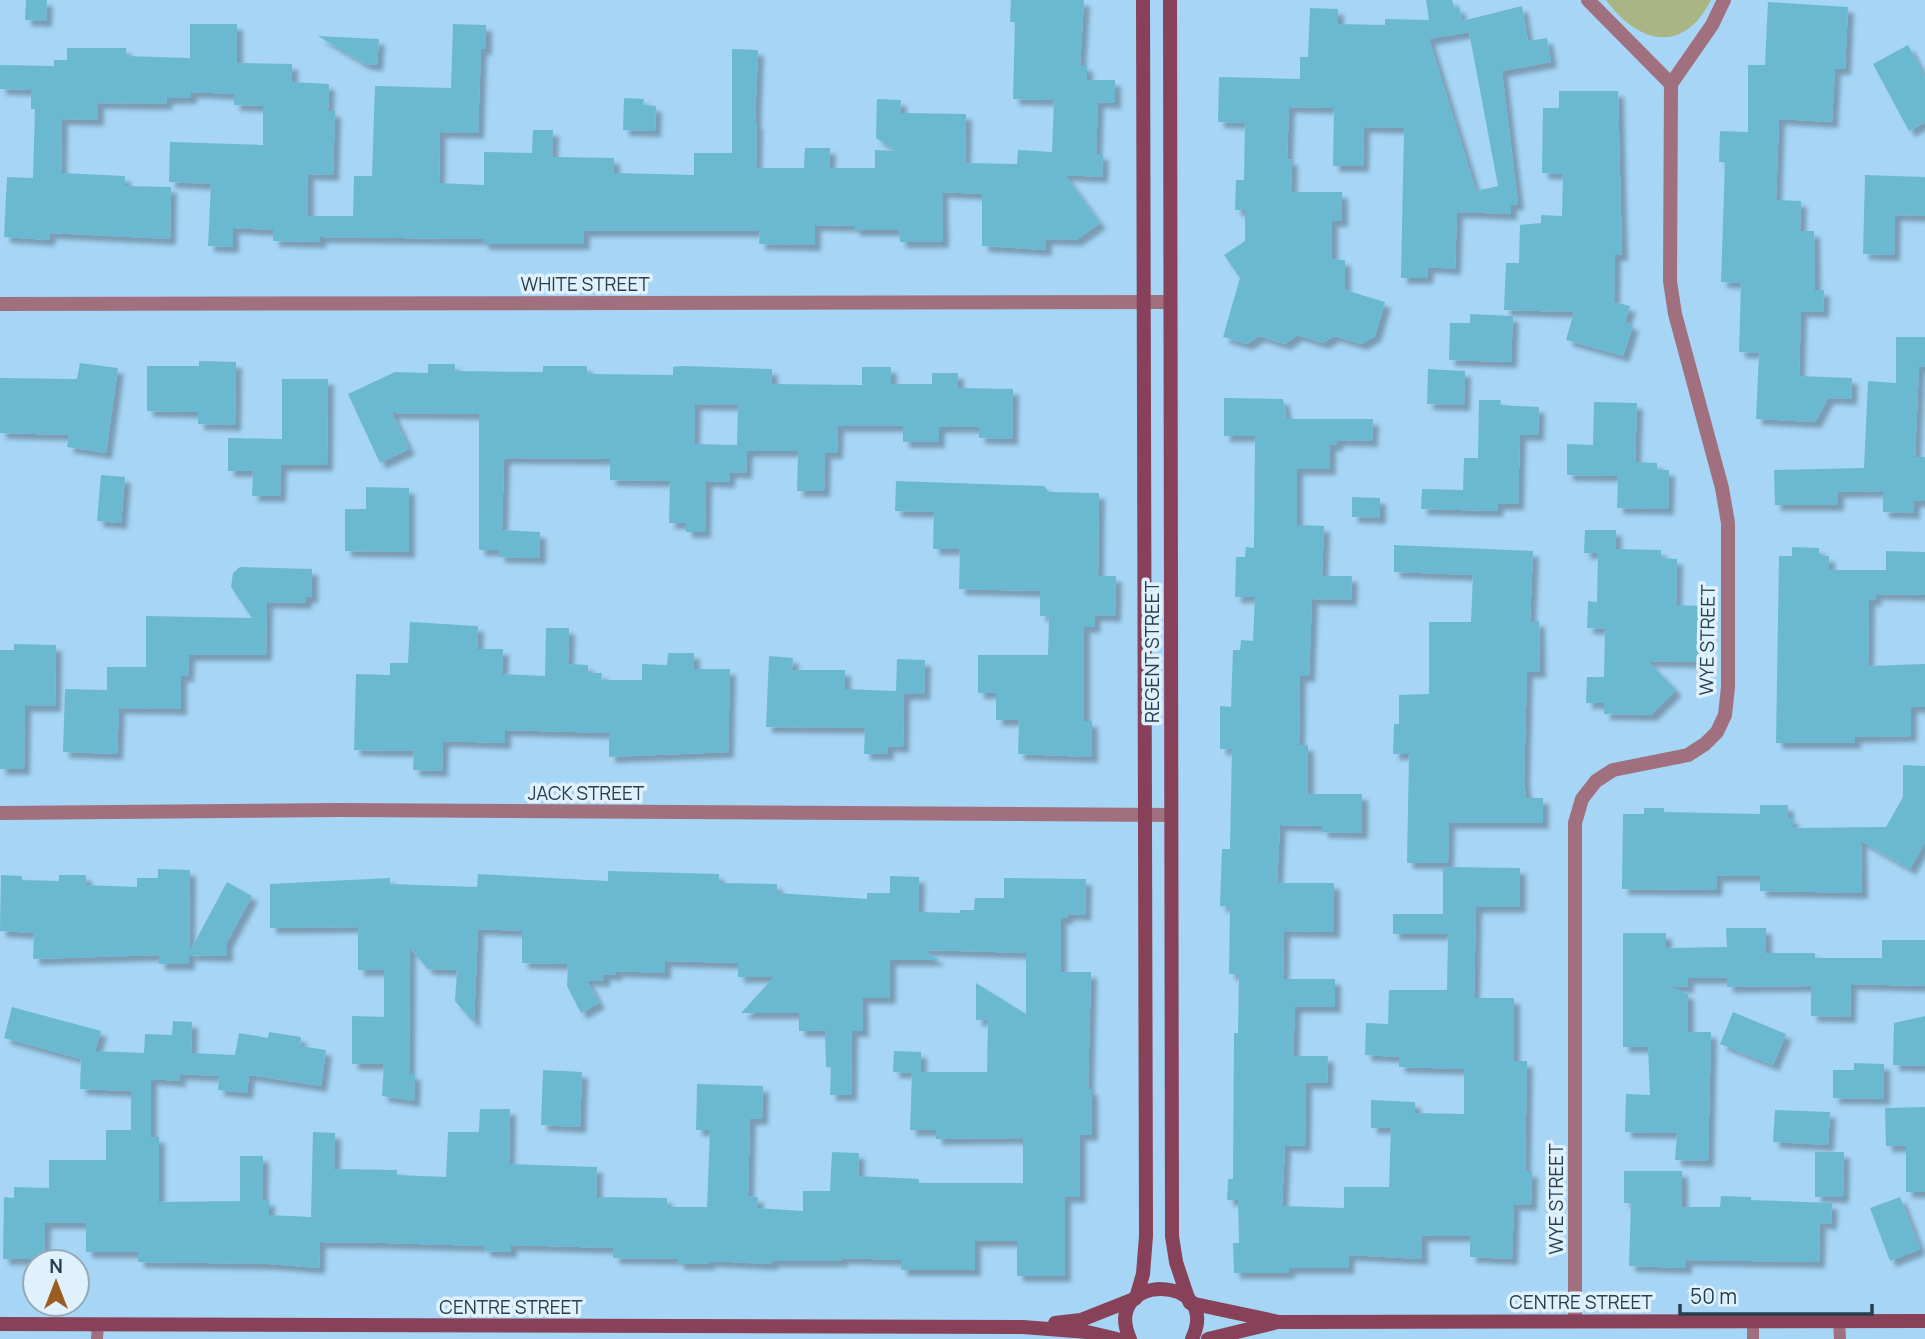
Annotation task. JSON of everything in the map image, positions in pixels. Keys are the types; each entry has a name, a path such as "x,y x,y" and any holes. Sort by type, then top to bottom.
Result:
{"street":[{"name":"REGENT STREET","path":"1130,1339 1126,1320 1143,1274 1146,1236 1143,0"},
{"name":"REGENT STREET","path":"1170,0 1172,1236 1175,1262 1196,1322 1192,1339"},
{"path":"1588,0 1671,84 1712,25 1724,0"},
{"name":"WYE STREET","path":"1575,1321 1575,823 1582,799 1596,781 1613,770 1668,761 1688,755 1706,744 1717,732 1725,715 1728,687 1728,523 1722,488 1675,314 1670,281 1671,84"},
{"name":"WHITE STREET","path":"0,304 1171,302"},
{"name":"JACK STREET","path":"0,813 353,810 1171,815"},
{"name":"CENTRE STREET","path":"0,1324 97,1332 1023,1326 1081,1320 1153,1288 1163,1287 1182,1294 1190,1302 1279,1322 1925,1321"},
{"name":"CENTRE STREET","path":"1208,1339 1279,1322"},
{"name":"CENTRE STREET","path":"1023,1326 1087,1332 1117,1339"}],"lane":[{"path":"1839,1321 1840,1339"},
{"path":"1753,1322 1754,1339"}],"green space":[{"path":"1606,0 1711,0 1700,18 1687,29 1674,36 1660,37 1646,34 1632,26"}],"building":[{"path":"26,0 47,0 46,21 25,20"},
{"path":"1011,0 1084,0 1080,65 1087,65 1087,80 1115,80 1115,103 1098,102 1096,154 1103,154 1102,177 1065,175 1100,223 1076,240 1046,239 1046,250 982,246 982,194 942,192 943,242 900,242 899,230 854,230 854,226 815,225 815,245 759,244 760,231 584,231 584,244 483,244 483,239 320,237 320,242 273,241 273,230 233,228 233,247 208,246 211,184 169,182 170,142 263,145 263,106 234,105 234,94 191,92 191,98 167,98 166,104 98,103 98,120 62,119 61,173 125,176 125,186 171,187 170,239 50,233 49,240 4,237 7,177 33,178 35,109 31,109 31,90 0,89 0,65 54,66 54,60 67,60 67,48 126,48 126,56 190,58 190,24 237,24 237,63 292,64 292,82 329,84 328,111 335,111 333,175 308,174 308,216 353,216 354,176 372,176 375,86 451,88 453,24 486,25 486,49 481,49 478,133 440,132 439,183 484,185 484,152 532,153 533,130 553,130 552,157 614,158 614,173 694,175 694,153 732,153 732,49 758,50 756,168 804,168 805,148 830,148 829,168 875,168 875,150 896,151 876,138 877,99 901,100 900,113 966,114 965,163 1017,164 1018,150 1052,152 1054,100 1013,99 1015,22 1010,22"},
{"path":"1426,0 1452,0 1454,8 1459,7 1462,21 1522,6 1528,41 1547,38 1551,62 1502,71 1518,204 1511,205 1511,214 1457,212 1455,269 1428,267 1427,278 1401,278 1404,128 1364,127 1363,166 1333,166 1334,108 1289,107 1287,159 1292,160 1291,192 1342,192 1342,221 1332,221 1332,259 1345,260 1345,290 1385,302 1375,336 1361,344 1334,336 1323,343 1297,335 1285,344 1259,336 1247,344 1223,337 1240,278 1224,255 1245,241 1245,210 1235,210 1236,180 1244,180 1245,123 1218,122 1219,77 1300,79 1300,57 1308,57 1310,8 1338,9 1338,24 1385,25 1385,19 1429,20","holes":["1469,32 1498,186 1476,191 1429,39"]},
{"path":"1768,2 1848,7 1845,69 1835,69 1832,122 1779,119 1776,200 1801,201 1800,231 1814,231 1815,290 1824,290 1823,312 1801,311 1799,376 1852,378 1851,399 1828,398 1815,422 1756,419 1759,353 1739,352 1741,283 1721,282 1725,162 1719,162 1720,131 1748,132 1748,65 1765,65"},
{"path":"318,36 379,39 377,65 365,64"},
{"path":"1908,45 1925,78 1925,122 1909,131 1873,64"},
{"path":"1559,91 1618,91 1622,255 1615,255 1614,302 1630,306 1625,322 1633,325 1623,356 1566,340 1574,312 1504,310 1506,263 1519,263 1520,225 1541,223 1541,215 1562,216 1563,174 1542,173 1543,108 1559,108"},
{"path":"624,98 644,99 643,105 656,106 655,131 623,130"},
{"path":"1865,175 1925,177 1925,216 1895,215 1894,255 1863,254"},
{"path":"1470,314 1513,316 1511,362 1449,360 1450,323 1470,323"},
{"path":"1896,337 1925,337 1925,367 1919,367 1915,457 1925,457 1925,501 1914,501 1914,513 1883,512 1883,491 1838,492 1838,505 1775,505 1774,470 1864,468 1868,381 1896,383"},
{"path":"199,361 236,362 235,425 198,424 198,412 147,411 147,366 199,366"},
{"path":"80,363 118,368 106,453 67,447 69,435 0,433 0,378 77,379"},
{"path":"428,364 455,364 455,371 543,372 543,366 587,366 587,374 673,375 673,367 683,366 772,369 772,384 862,385 862,367 891,367 891,384 932,384 932,373 958,373 958,388 1013,389 1012,439 979,438 979,427 939,427 939,442 903,442 903,426 838,426 837,453 825,453 824,491 797,491 798,451 747,451 746,473 730,472 729,482 706,481 705,532 686,532 686,523 669,523 670,481 610,480 610,459 508,458 504,459 502,530 540,532 540,558 499,557 499,550 479,550 479,414 392,413 409,449 380,463 348,394 395,372 428,373","holes":["695,404 738,405 737,445 694,444"]},
{"path":"1428,369 1465,371 1464,405 1427,404"},
{"path":"282,379 328,379 327,465 281,465 280,496 252,496 253,471 228,471 228,438 282,439"},
{"path":"1224,398 1283,399 1287,419 1373,419 1372,441 1337,440 1337,445 1330,445 1330,469 1297,469 1297,525 1324,526 1322,576 1352,576 1351,600 1312,599 1309,676 1300,676 1299,745 1308,745 1308,794 1362,794 1362,833 1322,832 1322,826 1280,825 1277,883 1334,883 1334,932 1284,931 1283,979 1335,979 1335,1007 1295,1007 1293,1056 1328,1056 1327,1083 1306,1083 1305,1146 1285,1145 1282,1206 1344,1208 1344,1187 1389,1187 1391,1128 1371,1128 1371,1100 1415,1102 1415,1113 1464,1114 1464,1069 1399,1067 1399,1057 1365,1055 1366,1023 1388,1024 1389,990 1447,990 1448,934 1393,934 1393,914 1443,914 1443,867 1520,868 1520,907 1476,907 1474,998 1514,998 1514,1061 1527,1061 1525,1171 1532,1171 1531,1205 1514,1204 1512,1259 1470,1257 1470,1236 1422,1236 1422,1259 1349,1255 1348,1268 1289,1268 1289,1273 1234,1273 1233,1243 1239,1243 1238,1200 1227,1200 1228,1179 1233,1179 1234,1033 1238,1033 1239,974 1229,974 1230,907 1220,906 1222,849 1230,849 1232,749 1220,749 1220,706 1231,707 1233,650 1240,650 1241,640 1253,641 1255,597 1235,597 1236,557 1245,557 1246,547 1254,548 1255,436 1224,436"},
{"path":"1479,400 1501,400 1500,405 1539,407 1538,435 1520,435 1518,504 1498,504 1497,511 1421,509 1422,489 1463,490 1464,458 1478,458"},
{"path":"1594,402 1637,403 1635,462 1657,463 1657,470 1669,470 1668,509 1617,508 1618,476 1567,475 1567,444 1593,445"},
{"path":"101,475 125,477 121,523 97,521"},
{"path":"896,481 1044,486 1049,492 1099,493 1098,576 1116,576 1115,616 1095,615 1094,627 1084,627 1084,721 1092,721 1092,757 1018,754 1019,720 996,720 996,693 978,693 978,655 1048,655 1049,616 1040,616 1040,591 959,589 960,549 933,549 934,512 895,511"},
{"path":"366,487 409,488 409,552 345,551 345,509 366,509"},
{"path":"1352,497 1380,498 1380,518 1352,517"},
{"path":"1585,530 1616,530 1616,549 1661,550 1661,558 1677,559 1676,605 1699,606 1698,662 1648,661 1676,690 1651,715 1604,714 1604,703 1586,703 1587,677 1604,677 1605,629 1587,628 1588,601 1597,602 1598,553 1584,553"},
{"path":"1394,545 1533,551 1530,621 1539,621 1540,672 1527,672 1524,780 1526,798 1543,798 1543,823 1449,823 1448,863 1407,863 1409,754 1393,754 1394,724 1399,724 1399,695 1429,694 1429,622 1471,622 1473,575 1394,572"},
{"path":"1792,547 1819,548 1819,556 1829,556 1829,570 1886,570 1886,551 1925,552 1925,595 1875,594 1876,600 1869,600 1868,666 1925,664 1925,707 1911,707 1911,736 1855,737 1855,743 1776,743 1779,556 1792,556"},
{"path":"240,567 312,569 312,597 306,597 306,603 267,602 266,655 189,655 188,676 181,676 181,709 119,708 117,754 63,752 65,689 107,690 107,667 146,667 146,616 252,618 231,587 233,573"},
{"path":"410,622 478,626 477,649 503,649 502,674 545,676 546,628 569,628 568,664 588,665 588,673 602,673 601,680 642,680 642,664 667,665 668,653 694,653 694,669 730,669 728,752 609,757 609,733 505,730 505,743 443,741 442,771 413,770 414,751 354,750 356,674 390,675 390,663 408,663"},
{"path":"14,644 56,645 55,706 25,706 24,769 0,769 0,650 14,650"},
{"path":"769,656 793,658 792,670 845,670 845,689 896,691 897,659 925,660 924,694 904,694 903,747 888,746 888,754 864,754 865,728 766,727"},
{"path":"1903,765 1925,766 1925,842 1910,869 1861,841 1862,893 1760,891 1760,876 1717,876 1716,890 1622,889 1623,814 1644,814 1644,808 1664,808 1664,812 1760,814 1760,805 1788,805 1788,818 1793,818 1793,828 1886,827 1903,797"},
{"path":"158,869 190,870 189,953 227,882 252,896 227,942 227,956 189,955 189,964 159,964 159,955 33,959 34,933 0,931 1,875 22,876 22,880 59,881 59,875 86,875 86,885 137,887 137,878 158,878"},
{"path":"608,871 719,874 719,883 777,884 777,893 867,899 867,893 890,893 890,876 919,877 918,912 960,913 960,910 974,910 975,898 1004,898 1004,878 1086,879 1085,915 1068,914 1067,918 1061,918 1061,972 1091,972 1088,1089 1092,1089 1092,1135 1080,1135 1080,1197 1065,1197 1065,1276 1017,1276 1017,1241 975,1241 975,1270 901,1270 901,1260 842,1258 842,1261 772,1261 772,1264 709,1261 709,1264 678,1264 678,1259 613,1258 613,1248 511,1245 511,1252 484,1251 485,1246 320,1242 319,1268 270,1264 138,1262 138,1252 91,1252 91,1248 86,1248 86,1223 45,1223 44,1248 21,1248 21,1259 3,1259 4,1197 14,1198 14,1187 49,1188 49,1160 106,1160 106,1130 131,1130 131,1091 80,1089 81,1059 4,1038 12,1007 101,1031 95,1051 144,1053 145,1034 172,1035 173,1021 192,1022 191,1053 235,1055 239,1033 268,1038 269,1032 301,1037 300,1046 326,1050 321,1086 249,1075 247,1093 218,1090 219,1076 180,1074 180,1081 151,1079 151,1137 159,1137 159,1202 240,1201 240,1156 263,1156 262,1200 269,1200 269,1215 311,1217 313,1132 335,1133 334,1169 397,1170 397,1175 446,1177 448,1132 479,1132 480,1109 510,1109 509,1164 597,1167 596,1197 667,1198 667,1207 707,1207 710,1130 696,1130 697,1084 763,1086 762,1119 750,1119 748,1196 758,1197 757,1208 803,1211 803,1191 830,1191 832,1152 859,1153 858,1176 919,1179 919,1183 1023,1183 1023,1138 936,1139 936,1130 910,1130 912,1073 893,1072 894,1051 921,1052 921,1072 987,1072 988,1020 976,1020 976,983 1026,1014 1026,953 924,950 939,960 890,960 890,998 862,998 863,1031 852,1031 851,1095 830,1095 831,1067 826,1067 825,1031 799,1031 799,1013 741,1013 774,977 738,977 738,963 665,961 665,973 616,971 616,975 604,974 604,981 587,980 599,1003 581,1013 567,986 568,964 522,963 522,931 478,929 474,1023 455,1001 457,970 428,969 410,948 409,1074 415,1074 414,1101 382,1096 384,1064 352,1064 352,1016 384,1017 384,970 358,970 358,927 270,928 270,884 390,878 390,884 477,887 478,874 608,881"},
{"path":"1726,928 1766,928 1766,953 1815,953 1815,958 1882,958 1882,940 1925,940 1925,986 1851,984 1850,1017 1811,1016 1811,986 1727,987 1727,978 1688,978 1688,987 1670,987 1688,994 1688,1032 1711,1032 1708,1161 1675,1160 1677,1133 1625,1132 1626,1094 1650,1095 1648,1047 1623,1047 1623,933 1666,933 1666,948 1727,947"},
{"path":"1733,1012 1786,1034 1773,1065 1720,1044"},
{"path":"1925,1016 1925,1066 1893,1065 1894,1023"},
{"path":"1854,1063 1884,1064 1884,1099 1833,1098 1833,1070 1854,1070"},
{"path":"543,1070 582,1072 580,1127 541,1125"},
{"path":"1925,1107 1925,1192 1906,1192 1906,1146 1886,1146 1885,1108"},
{"path":"1775,1110 1830,1112 1828,1145 1773,1142"},
{"path":"1815,1152 1844,1152 1843,1197 1815,1197"},
{"path":"1624,1171 1682,1171 1682,1207 1720,1207 1721,1196 1751,1197 1751,1200 1832,1203 1831,1224 1820,1223 1819,1262 1686,1260 1686,1268 1629,1266 1631,1203 1624,1203"},
{"path":"1900,1197 1920,1249 1890,1261 1870,1208"}]}
